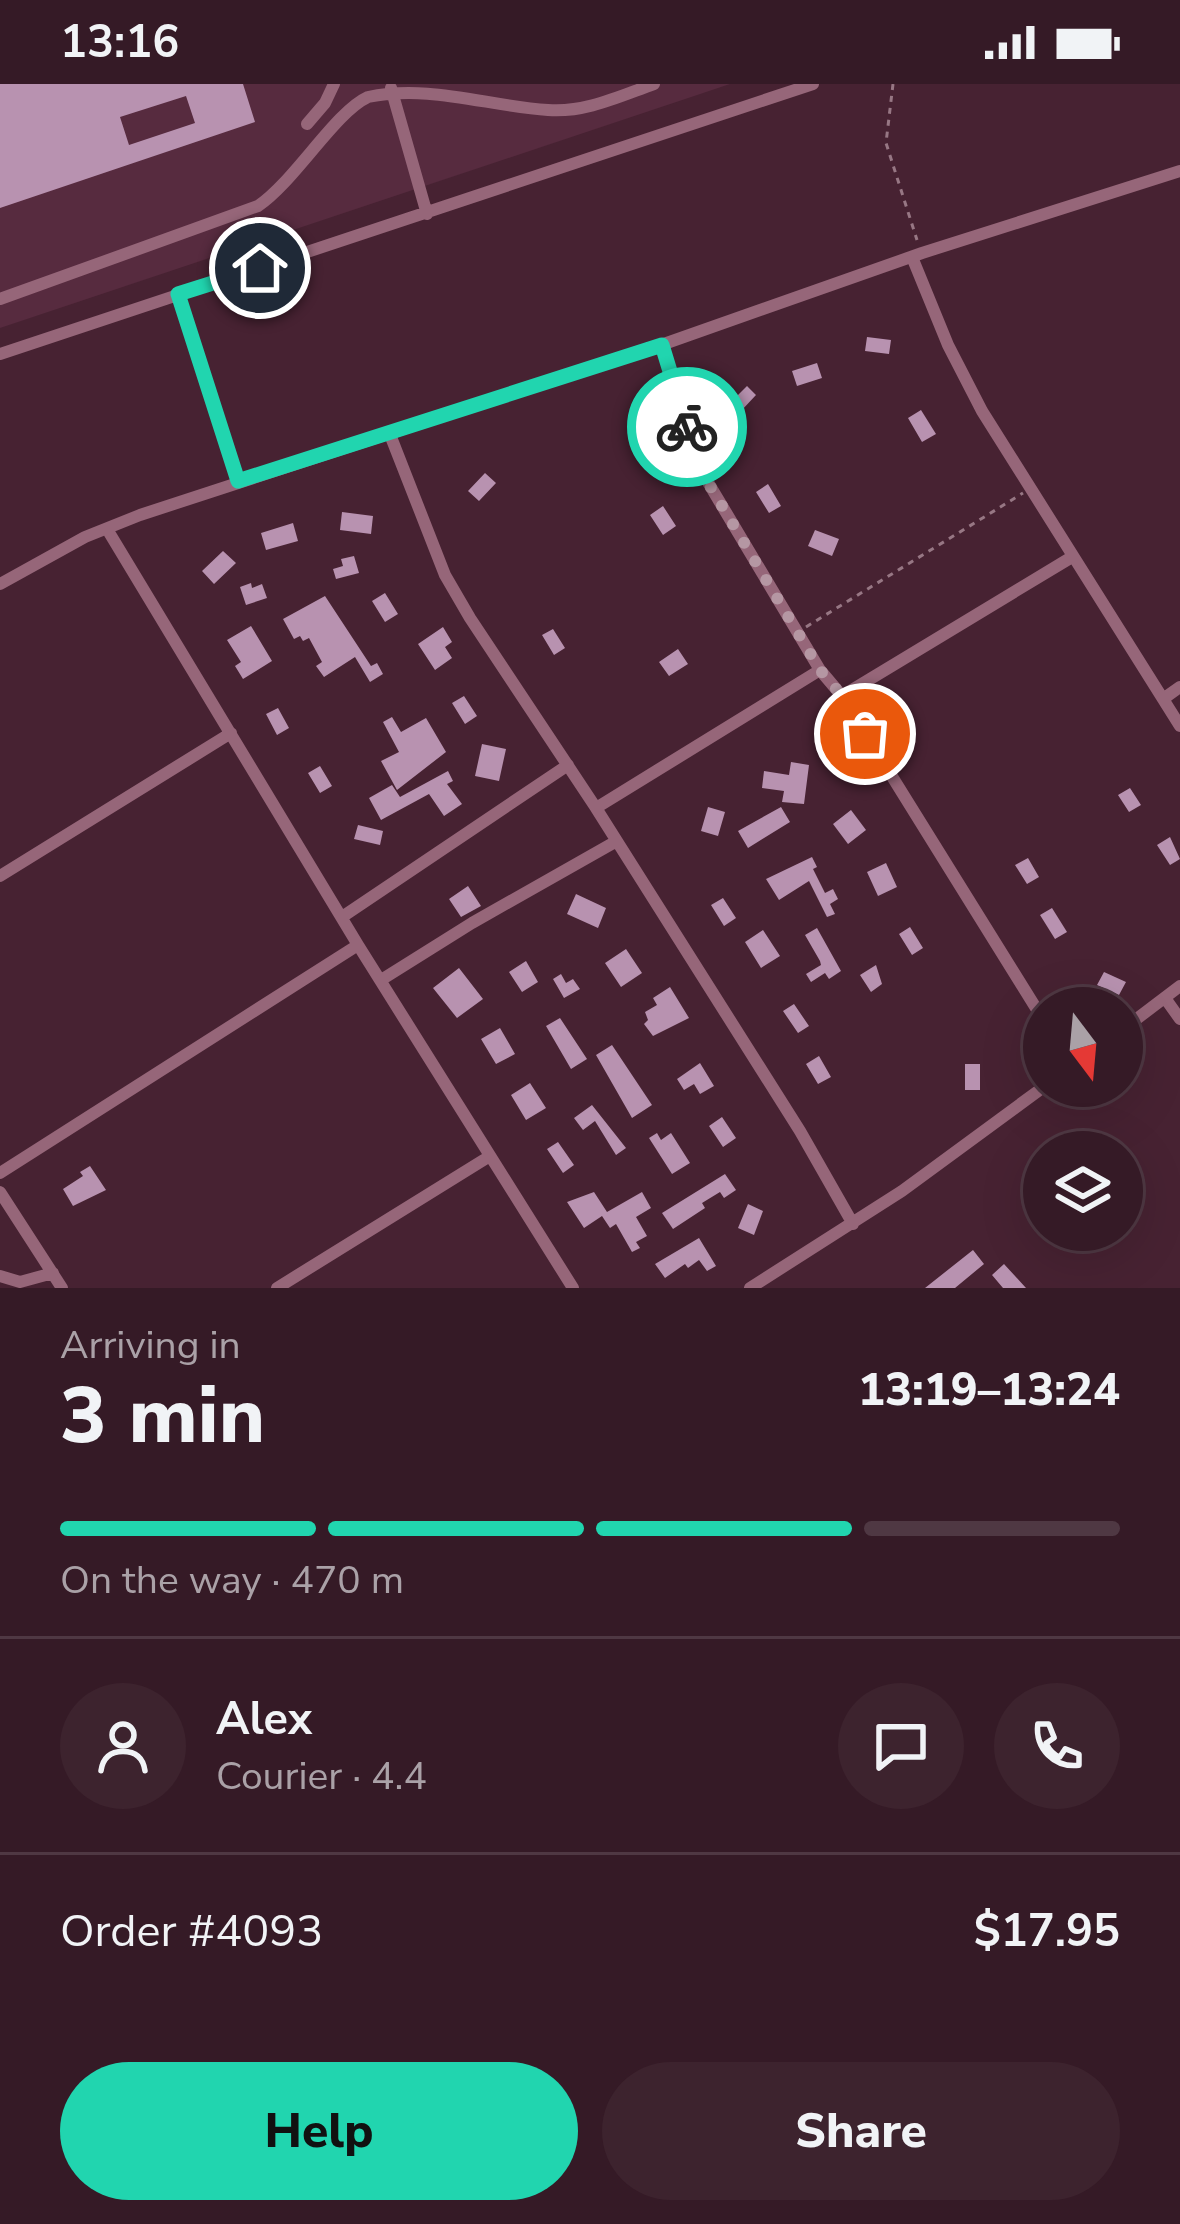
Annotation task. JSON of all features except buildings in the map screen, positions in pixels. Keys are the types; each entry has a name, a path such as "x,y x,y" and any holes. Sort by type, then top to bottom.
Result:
{"street":[{"path":"307,124 334,84"},
{"path":"0,299 258,206 288,182 366,97 391,87 447,87 546,110 595,106 654,84"},
{"path":"0,354 813,84"},
{"path":"391,87 427,214"},
{"path":"0,584 57,550 238,481 1180,172"},
{"path":"917,255 965,380 1180,726"},
{"path":"178,294 238,481"},
{"path":"662,345 709,484 820,670 842,696 1023,987"},
{"path":"389,432 445,574 800,1132 853,1224"},
{"path":"107,529 358,945 573,1288"},
{"path":"842,696 1072,557"},
{"path":"596,808 820,670"},
{"path":"1163,699 1180,686"},
{"path":"0,877 231,734"},
{"path":"342,917 568,765"},
{"path":"381,980 472,922 616,842"},
{"path":"0,1173 358,945"},
{"path":"1143,1014 1180,986"},
{"path":"1165,998 1180,1019"},
{"path":"750,1288 853,1224 1023,1102"},
{"path":"277,1288 490,1156"},
{"path":"0,1192 62,1288"},
{"path":"0,1276 20,1282 53,1273"}],"path":[{"path":"893,84 886,143 917,255"},
{"path":"799,632 1030,489"}],"shaded area":[{"path":"0,84 730,84 0,328"}],"way so far":[{"path":"687,427 709,484 820,670 865,734"}],"route":[{"path":"260,268 178,294 238,481 662,345 687,427"}]}
